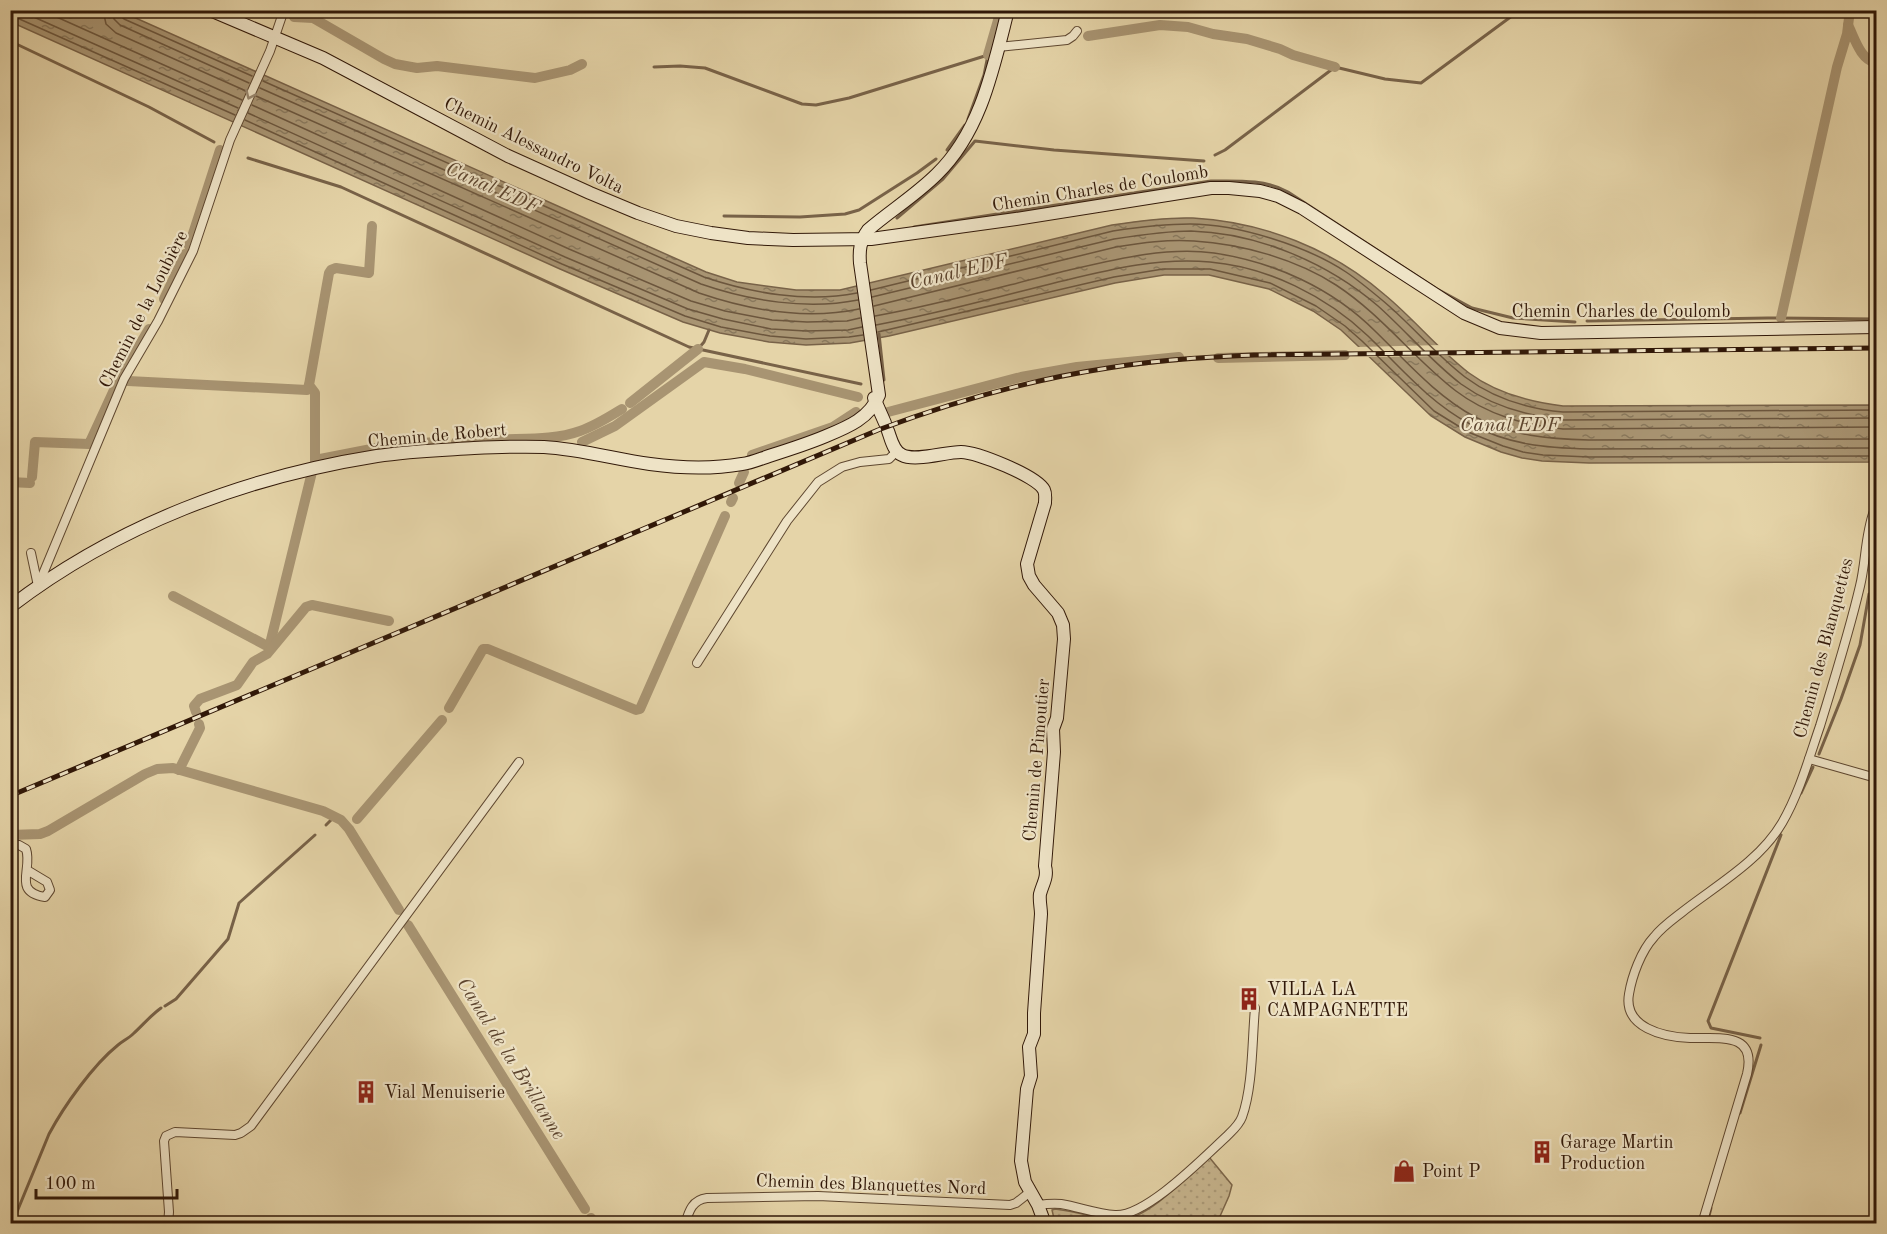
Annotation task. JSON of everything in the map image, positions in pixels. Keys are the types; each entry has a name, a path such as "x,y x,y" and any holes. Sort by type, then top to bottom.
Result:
{"street":[{"name":"Chemin Alessandro Volta","path":"210,10 323,58 508,156 638,213 676,226 748,238 793,240 861,240 902,236"},
{"name":"Chemin de la Loubière","path":"38,586 124,379 165,309 193,251 230,140 270,51 284,10"},
{"path":"871,404 879,395 860,263 861,240 868,230 936,176 959,149 977,117 1008,10"},
{"path":"998,47 1066,40 1077,31"},
{"name":"Chemin Charles de Coulomb","path":"902,236 1198,190 1250,189 1278,196 1302,208 1456,309 1500,328 1541,333 1876,327"},
{"path":"885,216 887,228 902,236"},
{"path":"871,404 874,400 873,386 876,372"},
{"path":"697,663 787,521 818,482 842,467 889,459 897,452 887,427 871,404"},
{"name":"Chemin de Robert","path":"10,607 38,586 101,547 179,510 230,492 341,462 399,453 534,447 650,464 690,467 728,466 745,464 813,441 865,416 871,404"},
{"name":"Chemin de Pimoutier","path":"897,452 911,458 960,452 975,453 1000,463 1041,486 1046,496 1029,554 1027,570 1034,585 1062,620 1064,639 1057,718 1053,729 1054,752 1045,866 1046,882 1040,900 1035,1027 1029,1047 1031,1076 1027,1089 1022,1147 1023,1176 1044,1222"},
{"name":"Chemin des Blanquettes","path":"1702,1224 1747,1074 1748,1053 1744,1046 1731,1039 1683,1037 1645,1027 1634,1019 1629,1011 1630,989 1644,951 1655,935 1695,901 1750,860 1780,826 1809,759 1830,693 1860,587 1874,511"},
{"path":"31,554 38,586"},
{"path":"1809,759 1876,778"},
{"path":"168,1224 164,1141 166,1136 175,1132 235,1135 251,1126 519,762"},
{"path":"10,844 26,849 28,854 24,880 26,886 44,898 49,892 48,884 27,870"},
{"path":"1038,1205 1058,1204 1116,1215 1133,1212 1156,1198 1238,1125 1248,1089 1255,1008"},
{"name":"Chemin des Blanquettes Nord","path":"685,1224 694,1204 700,1199 707,1198 818,1196 1010,1205 1030,1192"}],"shaded area":[{"path":"1209,1157 1232,1185 1217,1223 1055,1223 1052,1210 1055,1209 1112,1220 1130,1218 1142,1213 1167,1196"}],"water":[{"name":"Canal EDF","path":"11,11 120,11 706,272 737,282 796,290 840,290 1112,225 1193,218 1246,225 1296,241 1343,264 1385,295 1469,373 1502,391 1538,402 1563,406 1876,405 1876,462 1589,463 1522,458 1465,437 1431,416 1341,330 1313,311 1269,289 1209,275 1164,275 1115,283 850,343 806,345 769,342 720,333 683,322 560,269 11,22"}],"pier":[{"path":"1443,345 1454,356 1365,357 1356,347"}],"waterway":[{"path":"988,55 1001,10"},
{"path":"1215,155 1225,150 1335,67 1385,79 1421,83 1520,10"},
{"path":"1781,318 1837,67 1847,34 1850,10"},
{"path":"294,17 313,18 384,59 395,64 417,68 437,66 535,78 570,70 582,64"},
{"path":"1088,36 1160,25 1188,27 1213,34 1247,39 1335,67"},
{"path":"1848,25 1862,53 1870,61 1876,63"},
{"path":"10,41 149,107 214,142"},
{"path":"654,67 705,68 802,104 816,105 849,98 988,55"},
{"path":"968,119 984,75 988,55"},
{"path":"947,150 965,125"},
{"path":"897,218 943,179 975,141 1054,150 1204,161"},
{"path":"189,246 220,150"},
{"path":"248,158 341,187 689,347 861,384"},
{"path":"724,216 800,217 845,214 859,210 936,159"},
{"path":"914,227 1211,181 1260,183 1288,192 1437,289 1472,308 1513,318 1575,322"},
{"path":"315,461 315,393 309,385 329,273 336,268 369,273 372,226"},
{"path":"164,299 185,254"},
{"path":"1587,321 1876,319"},
{"path":"32,477 35,442 89,444 119,379 149,329"},
{"path":"698,349 709,330"},
{"path":"879,334 884,380"},
{"path":"630,403 698,349"},
{"path":"1218,358 1345,355"},
{"path":"888,412 1021,377 1077,367 1179,357"},
{"path":"582,442 615,426 704,362 745,369 858,397"},
{"path":"128,381 307,390 309,385"},
{"path":"491,440 547,438 569,434 591,427 622,409"},
{"path":"752,455 833,427 856,412"},
{"path":"456,442 481,440"},
{"path":"315,460 397,444 440,442"},
{"path":"269,648 312,472"},
{"path":"739,483 744,472"},
{"path":"10,482 30,483"},
{"path":"731,502 733,498"},
{"path":"449,708 483,649 488,649 636,710 640,709 725,516"},
{"path":"1819,754 1860,645 1869,594"},
{"path":"173,596 269,647"},
{"path":"196,712 194,706 200,699 237,685 253,662 267,654 306,607 312,605 389,621"},
{"path":"357,819 442,720"},
{"path":"179,770 200,728 199,724"},
{"path":"1801,793 1813,767"},
{"name":"Canal de la Brillanne","path":"10,835 40,834 48,831 145,774 157,769 173,768 323,811 341,820 349,829 399,910"},
{"path":"326,825 335,816"},
{"path":"165,1006 176,999 228,939 239,903 315,835"},
{"path":"1760,1038 1711,1028 1708,1021 1781,835"},
{"name":"Canal de la Brillanne","path":"408,925 585,1209"},
{"path":"12,1224 49,1134 71,1099 108,1053 161,1008"},
{"path":"1740,1113 1761,1045"},
{"path":"1707,1224 1711,1208"},
{"name":"Canal de la Brillanne","path":"591,1218 595,1224"}],"railway":[{"path":"10,796 878,430 962,401 1020,386 1126,365 1254,355 1876,348"}],"place":[{"name":"VILLA LA CAMPAGNETTE","path":"1249,999"},
{"name":"Vial Menuiserie","path":"366,1092"},
{"name":"Garage Martin Production","path":"1542,1152"},
{"name":"Point P","path":"1404,1171"}]}
